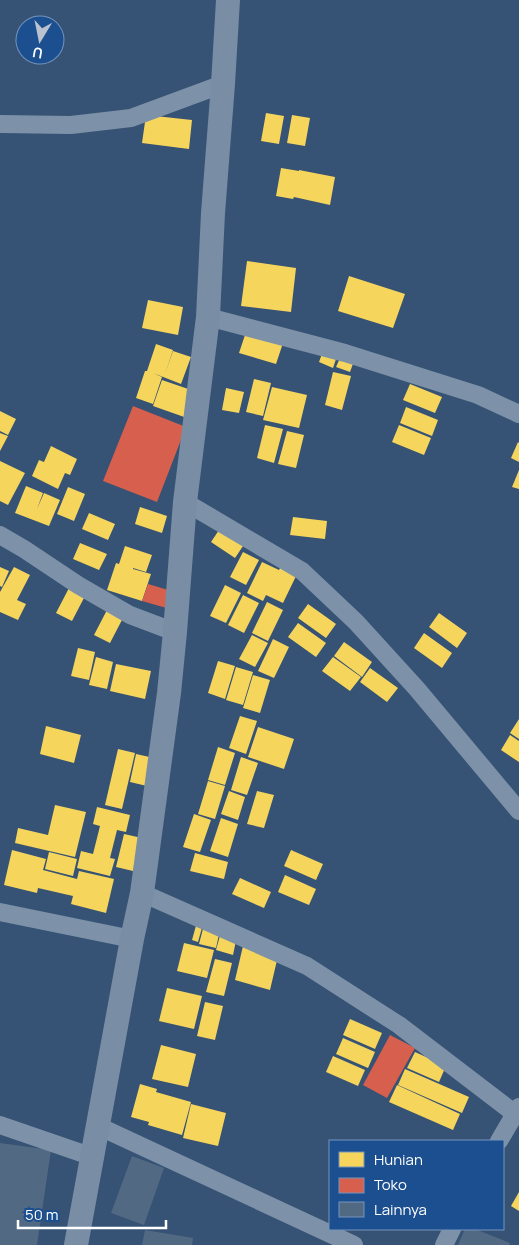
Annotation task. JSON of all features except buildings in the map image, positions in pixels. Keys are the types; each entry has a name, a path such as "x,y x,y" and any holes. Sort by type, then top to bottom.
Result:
{"street":[{"path":"76,1245 142,893 169,693 186,502 208,317 213,212 224,84 228,0"},
{"path":"0,124 71,125 132,118 224,84"},
{"path":"208,317 345,353 478,396 519,414"},
{"path":"186,502 302,571 356,622 417,689 519,811"},
{"path":"0,535 78,585 130,615 175,632"},
{"path":"142,893 307,966 399,1025 517,1110 500,1140"},
{"path":"0,912 132,939"},
{"path":"0,1125 93,1157"},
{"path":"98,1126 354,1245"},
{"path":"444,1245 452,1230"}]}
